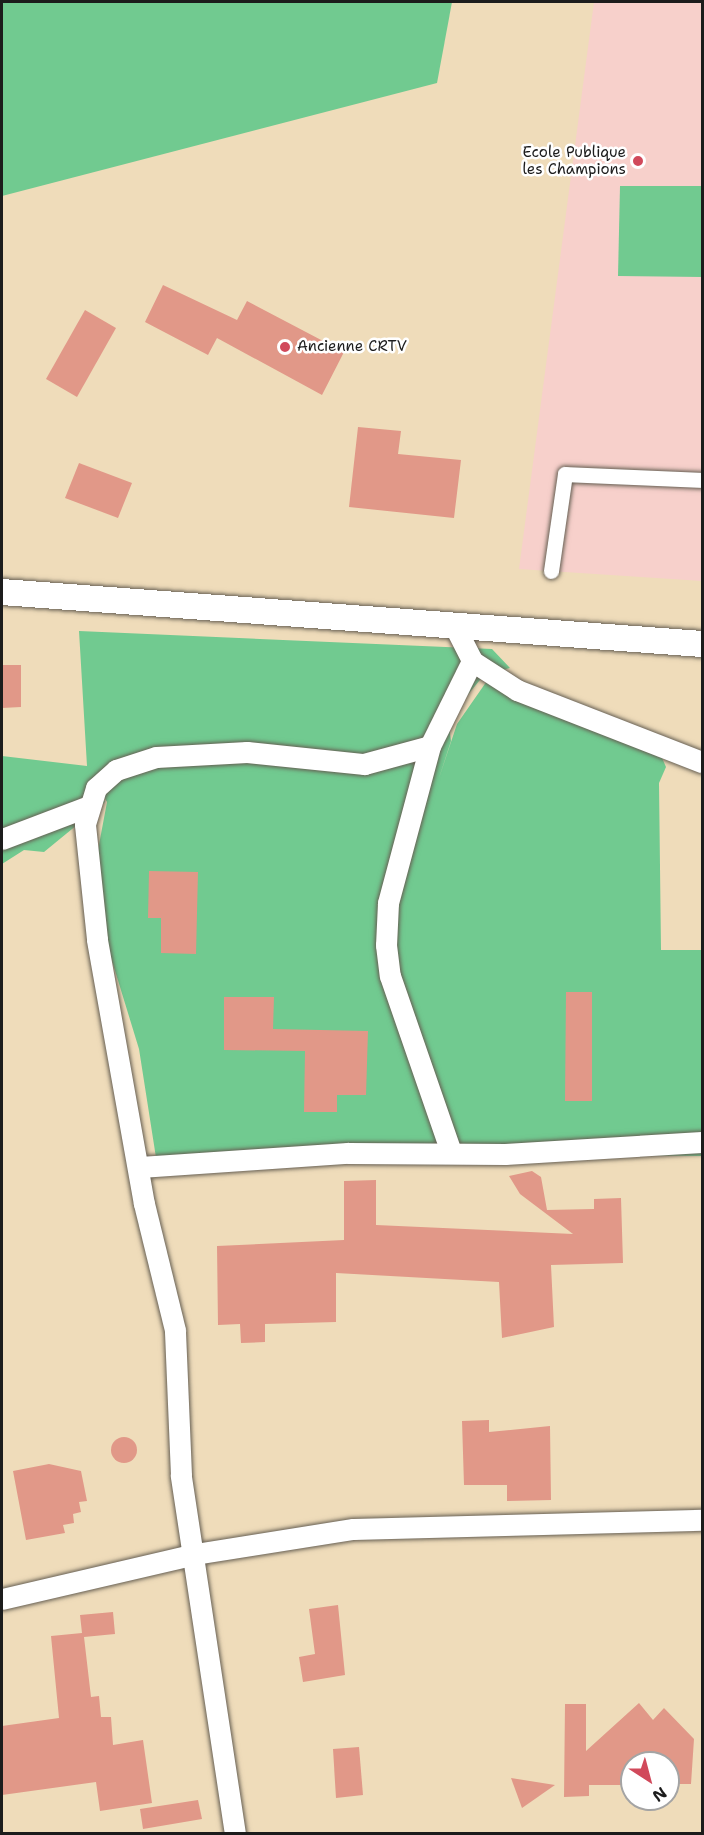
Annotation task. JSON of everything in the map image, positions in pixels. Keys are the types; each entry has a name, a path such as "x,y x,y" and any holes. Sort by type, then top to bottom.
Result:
{"street":[{"path":"551,571 565,474 702,480"},
{"path":"2,592 456,629 702,644"},
{"path":"456,629 472,660 517,690 702,762"},
{"path":"451,1152 390,976 386,945 388,903 430,746 472,660"},
{"path":"235,1833 182,1475 175,1330 140,1167 96,930 86,824 89,806 96,788 116,770 156,758 247,752 364,764 430,746"},
{"path":"2,839 89,806"},
{"path":"140,1167 702,1142"},
{"path":"2,1599 195,1554 399,1524 702,1520"}],"shaded area":[{"name":"Ecole Publique les Champions","path":"594,2 702,2 702,581 519,569"}],"green space":[{"path":"2,2 452,2 437,83 2,196"},
{"path":"620,186 702,186 702,277 618,276"},
{"path":"79,631 492,649 510,668 484,675 448,719 451,741 438,781 457,724 489,678 659,751 666,767 659,783 661,950 702,950 702,1156 505,1154 157,1164 139,1049 105,938 98,850 107,802 97,785 105,802 44,852 24,850 2,864 2,756 87,766"}],"building":[{"name":"Ancienne CRTV","path":"163,285 237,320 247,301 344,352 322,395 217,338 208,355 145,322"},
{"path":"85,310 116,328 77,397 46,379"},
{"path":"358,427 401,431 398,454 461,460 454,518 349,507"},
{"path":"79,463 132,483 118,518 65,498"},
{"path":"2,665 21,665 21,707 2,708"},
{"path":"149,871 198,872 196,954 161,953 161,918 148,918"},
{"path":"566,992 592,992 592,1101 565,1101"},
{"path":"224,997 274,997 273,1029 368,1031 366,1095 337,1095 337,1112 304,1112 305,1051 224,1050"},
{"path":"532,1171 541,1177 547,1210 594,1209 594,1199 621,1198 623,1263 551,1265 554,1327 502,1338 499,1282 336,1273 336,1322 265,1324 265,1342 241,1343 240,1324 218,1325 217,1246 344,1240 344,1181 376,1180 376,1225 573,1234 520,1194 509,1176"},
{"path":"489,1420 489,1432 550,1426 551,1500 507,1501 507,1485 464,1485 462,1421"},
{"path":"124,1437 133,1441 137,1450 133,1459 124,1463 115,1459 111,1450 115,1441"},
{"path":"49,1464 81,1471 87,1501 79,1502 81,1512 73,1514 74,1523 63,1525 65,1533 26,1540 13,1471"},
{"path":"338,1605 345,1675 303,1682 299,1657 315,1654 309,1609"},
{"path":"113,1612 115,1634 84,1637 91,1697 99,1696 101,1717 111,1717 113,1745 143,1740 152,1803 100,1811 96,1782 2,1795 2,1726 59,1718 51,1636 82,1633 80,1615"},
{"path":"639,1703 653,1720 664,1708 694,1739 691,1784 680,1784 680,1751 620,1751 620,1785 589,1785 589,1796 564,1797 565,1704 586,1704 586,1751"},
{"path":"359,1747 363,1795 336,1798 333,1749"},
{"path":"511,1778 555,1785 522,1808"},
{"path":"198,1800 202,1819 143,1829 140,1809"}],"place":[{"name":"Ecole Publique les Champions","path":"638,161"},
{"name":"Ancienne CRTV","path":"285,347"}]}
